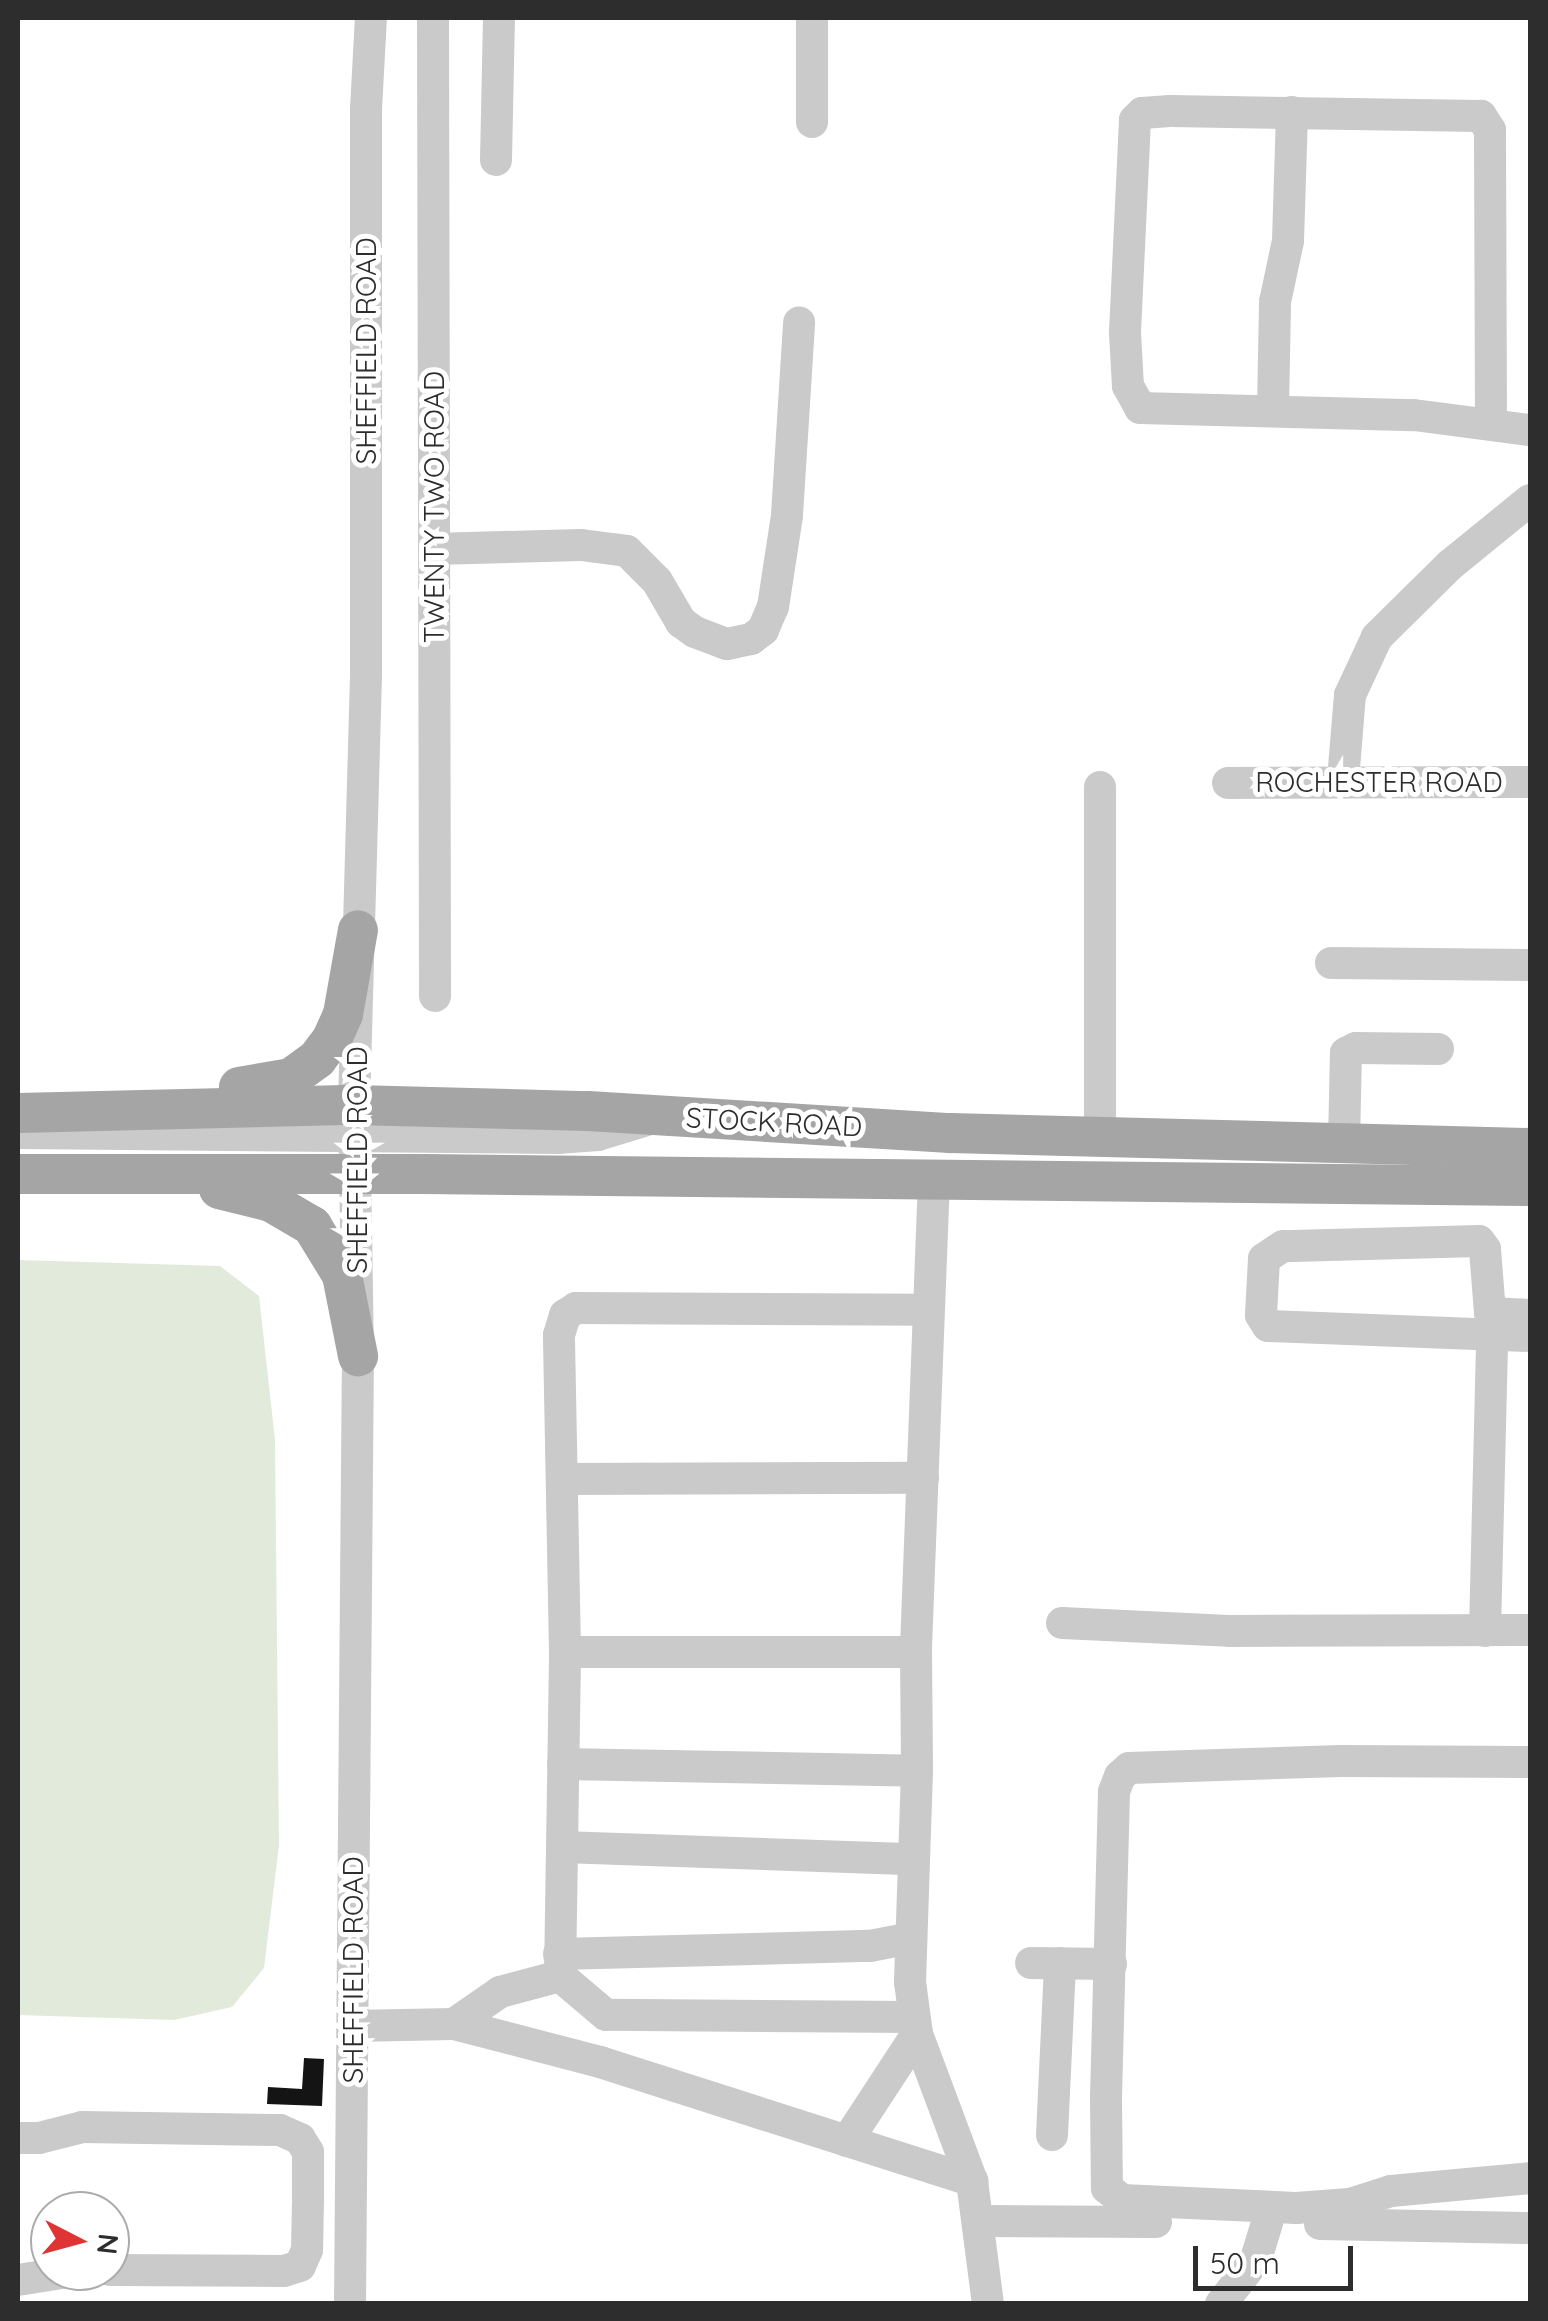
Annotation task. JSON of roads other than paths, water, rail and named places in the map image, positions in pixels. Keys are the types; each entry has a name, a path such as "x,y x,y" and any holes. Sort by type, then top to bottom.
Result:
{"main road":[{"path":"127,1110 291,1078 317,1060 332,1039 342,1014 358,930"},
{"name":"STOCK ROAD","path":"18,1113 127,1110 354,1139 934,1179 1530,1186"},
{"name":"STOCK ROAD","path":"18,1174 160,1175 354,1139 660,1116 1100,1138 1530,1148"},
{"path":"160,1175 271,1202 312,1226 342,1275 358,1356"}],"street":[{"name":"SHEFFIELD ROAD","path":"350,2304 358,1356 354,1139 366,676 366,109 371,18"},
{"name":"TWENTY TWO ROAD","path":"433,18 434,996"},
{"path":"496,160 499,18"},
{"path":"812,18 812,122"},
{"path":"1491,422 1488,122 1471,112 1152,112 1135,120 1125,333 1130,397 1140,408 1273,409 1491,422 1530,430"},
{"path":"1273,409 1275,302 1288,241 1292,112"},
{"path":"434,550 581,545 627,551 657,581 681,622 695,632 727,644 751,639 768,621 787,514 799,322"},
{"path":"1343,780 1350,695 1377,638 1501,519 1530,500"},
{"name":"ROCHESTER ROAD","path":"1228,783 1530,782"},
{"path":"1100,788 1100,1138"},
{"path":"1331,963 1530,965"},
{"path":"1344,1145 1346,1053 1356,1048 1438,1049"},
{"path":"18,1133 354,1139"},
{"path":"934,1179 916,1652 917,1771 911,1938 915,2025 972,2181 988,2304"},
{"path":"1530,1316 1490,1313 1485,1250 1479,1241 1283,1246 1264,1259 1261,1315 1268,1326 1530,1336"},
{"path":"915,2025 606,2014 560,1965 565,1652 559,1335 569,1311 928,1310"},
{"path":"1485,1631 1492,1335"},
{"path":"563,1479 923,1478"},
{"path":"1062,1623 1229,1631 1530,1630"},
{"path":"565,1652 916,1652"},
{"path":"1530,1762 1341,1761 1130,1768 1120,1776 1114,1792 1106,2099 1107,2188 1122,2200 1296,2208 1350,2204 1391,2191 1530,2178"},
{"path":"563,1764 917,1771"},
{"path":"562,1848 913,1859"},
{"path":"454,2024 500,1992 560,1965 870,1946 911,1938"},
{"path":"1052,2135 1054,2098 1046,1963 1111,1964"},
{"path":"600,2062 606,2014"},
{"path":"352,2026 454,2024 600,2062 972,2181"},
{"path":"847,2141 915,2025"},
{"path":"1054,2098 1106,2099"},
{"path":"18,2138 39,2138 82,2127 280,2130 300,2139 308,2152 307,2250 300,2266 284,2272 130,2270"},
{"path":"980,2221 1530,2228"},
{"path":"1220,2304 1256,2259 1267,2223"}]}
